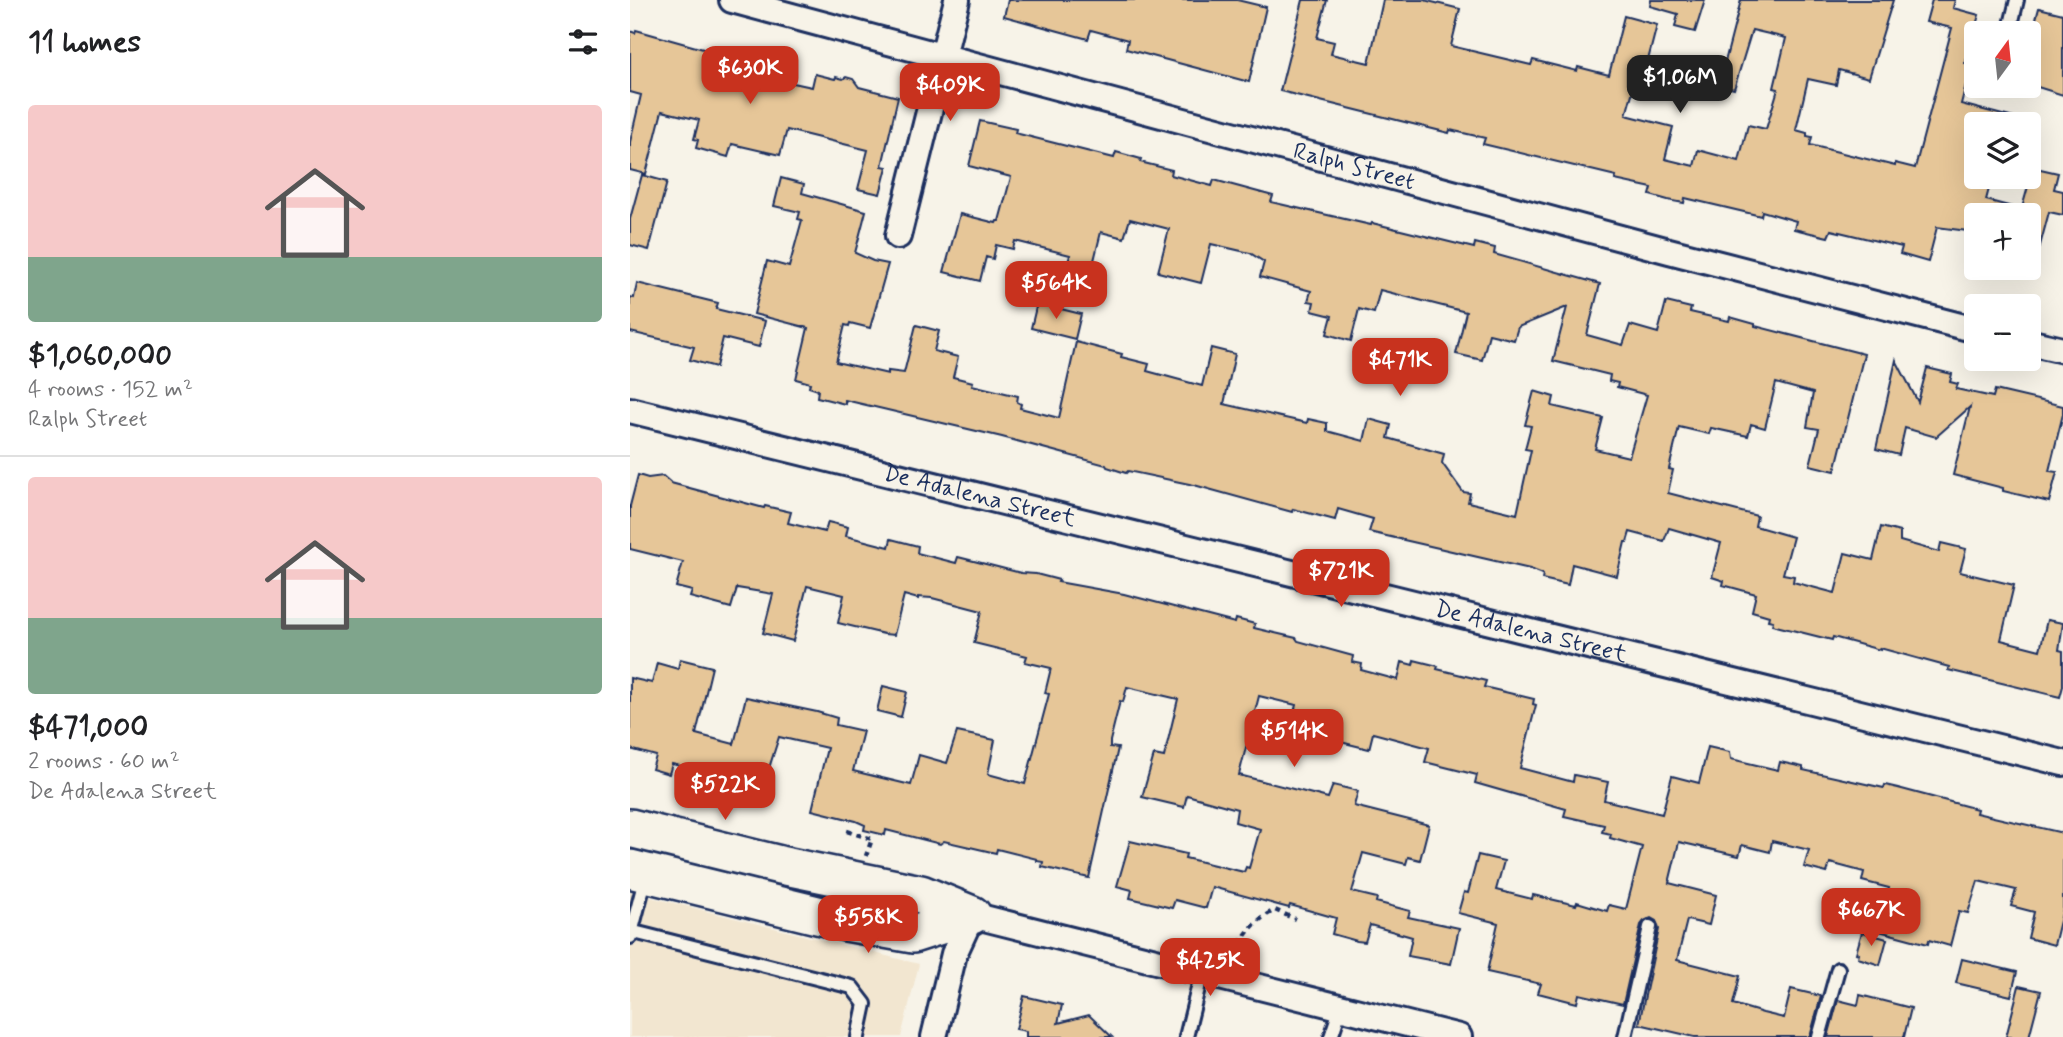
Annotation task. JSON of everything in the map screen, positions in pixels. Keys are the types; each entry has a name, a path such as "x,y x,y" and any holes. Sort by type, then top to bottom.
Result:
{"street":[{"name":"Ralph Street","path":"732,0 1669,251 1964,327"},
{"path":"898,236 957,0"},
{"path":"2041,345 2063,350"},
{"name":"De Adalena Street","path":"630,410 2063,763"},
{"path":"645,852 771,862 921,894 972,915 1459,1037"},
{"path":"934,1037 954,954 972,915"}],"lane":[{"path":"2012,21 2017,0"},
{"path":"645,852 630,933 852,987 865,1004 858,1037"},
{"path":"1625,1037 1650,927"},
{"path":"1819,1037 1838,969"},
{"path":"1186,1037 1202,972"},
{"path":"1331,1037 1341,1007"}],"path":[{"path":"847,831 872,839 866,859"},
{"path":"1234,952 1247,931 1260,918 1275,910 1295,919"}],"shaded area":[{"path":"630,892 919,964 901,1037 630,1037"}],"building":[{"path":"1008,0 1237,0 1266,7 1249,82 1126,49 1128,40 1091,30 1088,39 1004,16"},
{"path":"1303,0 1327,0 1317,38 1334,42 1331,54 1369,63 1383,0 1424,0 1460,9 1451,46 1531,65 1533,60 1577,71 1578,67 1609,75 1624,16 1657,25 1647,64 1641,62 1626,115 1673,127 1665,159 1694,166 1698,150 1739,161 1748,125 1766,129 1778,89 1774,88 1786,38 1752,30 1734,89 1719,85 1741,0 1893,0 1869,78 1839,70 1836,85 1808,79 1796,130 1812,137 1810,145 1895,166 1895,163 1915,168 1952,28 1926,22 1932,0 1955,0 1953,8 1979,15 1977,21 1964,21 1964,92 1961,104 1991,112 1964,112 1964,189 1989,189 1986,200 1997,203 1964,203 1964,230 1937,227 1928,262 1900,254 1902,247 1831,230 1828,237 1794,229 1796,221 1762,211 1761,216 1685,198 1684,203 1668,200 1650,195 1652,188 1615,180 1616,176 1483,144 1485,138 1450,130 1449,133 1280,91"},
{"path":"1651,0 1705,0 1695,32 1675,27 1678,14 1650,6"},
{"path":"2039,8 2063,14 2063,95 2041,88 2041,21 2036,21"},
{"path":"636,30 742,60 738,72 775,82 775,79 812,87 815,74 835,79 846,77 853,79 859,87 898,97 882,166 887,167 880,194 858,189 868,150 787,130 780,155 732,144 728,157 696,148 698,140 694,139 699,120 662,111 646,174 630,170 630,142 641,95 630,92 630,31 635,33"},
{"path":"980,121 1016,129 1015,133 1114,158 1116,152 1141,159 1140,162 1172,170 1171,175 1212,186 1214,180 1273,196 1271,202 1474,248 1475,243 1495,248 1494,254 1600,284 1587,335 1623,345 1630,325 1658,333 1666,302 1691,308 1690,312 1729,321 1730,317 1864,354 1835,471 1810,465 1819,429 1807,427 1813,393 1776,383 1765,428 1751,424 1748,436 1711,428 1709,434 1679,427 1669,469 1673,470 1668,493 1757,516 1755,526 1793,537 1783,574 1794,576 1793,582 1835,593 1845,553 1873,560 1881,527 1900,532 1900,541 1939,552 1941,543 1966,549 1960,572 2014,585 2001,640 2040,650 2047,620 2063,623 2059,650 2063,651 2063,686 2060,697 1948,670 1949,667 1880,648 1833,637 1832,640 1772,625 1773,621 1768,620 1769,616 1752,611 1756,594 1723,585 1724,581 1712,577 1721,543 1669,528 1664,541 1630,532 1617,576 1572,564 1568,585 1542,579 1543,574 1530,569 1369,532 1373,519 1338,509 1335,520 1293,509 1292,512 1194,485 1128,471 1126,473 1106,465 1002,437 845,400 845,404 817,397 818,390 809,387 810,383 796,379 808,328 754,314 767,261 789,267 802,220 798,219 800,212 774,206 781,178 804,184 802,193 866,211 855,253 888,264 870,328 850,323 849,326 845,325 836,362 888,374 888,371 904,373 916,325 939,331 934,351 958,357 953,377 973,382 972,385 1018,396 1020,408 1059,418 1076,342 1149,364 1147,371 1202,386 1211,348 1235,354 1224,404 1307,423 1308,419 1327,423 1327,431 1364,441 1369,419 1391,425 1388,438 1444,454 1442,463 1463,492 1470,493 1468,502 1517,514 1531,450 1525,449 1531,426 1525,425 1534,391 1554,397 1552,406 1603,418 1595,449 1629,457 1647,395 1617,387 1618,383 1609,381 1610,375 1553,361 1567,307 1518,327 1514,340 1489,334 1482,360 1456,354 1466,312 1380,290 1374,313 1359,309 1351,341 1327,334 1332,316 1312,311 1314,302 1308,301 1311,291 1260,277 1264,262 1250,253 1211,244 1201,283 1158,272 1169,229 1130,219 1124,238 1101,232 1089,281 1065,275 1070,255 1015,241 1013,249 996,245 993,259 986,257 980,281 944,272 960,214 996,223 999,221 1011,177 969,166"},
{"path":"2041,169 2058,173 2054,189 2063,191 2063,215 2049,212 2041,242 2041,203 2023,203 2027,189 2041,189"},
{"path":"642,175 667,182 649,250 630,245 630,219"},
{"path":"637,283 718,303 716,309 765,321 759,347 723,338 716,367 690,360 694,347 630,332 630,297 634,298"},
{"path":"1037,303 1081,314 1075,339 1031,328"},
{"path":"1896,360 1918,402 1927,368 1952,374 1950,382 1958,384 1956,389 1993,397 1995,390 2063,406 2049,471 2057,472 2049,502 1953,475 1970,407 1936,437 1905,428 1899,455 1876,449"},
{"path":"638,475 648,478 663,476 671,483 764,508 765,506 791,512 788,523 825,532 828,522 848,527 846,536 889,547 891,539 918,546 917,553 956,563 958,557 1021,573 1036,574 1059,580 1058,582 1124,594 1235,623 1236,619 1255,624 1254,628 1353,656 1352,662 1362,664 1361,670 1398,680 1402,662 1413,665 1414,660 1438,666 1437,669 1486,681 1484,687 1534,699 1533,704 1536,705 1520,768 1573,782 1574,775 1608,782 1604,800 1662,814 1672,776 1699,783 1708,747 1730,752 1731,759 1778,770 1780,762 1803,767 1803,770 1884,788 1885,785 1977,809 1976,813 2063,833 2063,909 2054,945 2028,938 2034,912 2011,906 2016,890 1978,881 1968,913 1959,911 1950,946 1929,940 1928,944 1879,931 1889,888 1862,881 1864,872 1830,863 1827,873 1804,867 1809,850 1772,841 1770,852 1742,845 1739,856 1679,842 1669,883 1716,895 1709,925 1687,920 1677,960 1740,976 1733,1004 1763,1013 1784,1018 1791,989 1821,996 1810,1037 1695,1037 1639,1024 1659,929 1656,921 1651,918 1641,925 1623,1004 1579,994 1577,1003 1538,993 1541,984 1487,972 1498,923 1458,913 1464,892 1468,893 1478,855 1504,861 1496,890 1532,899 1533,895 1576,905 1577,902 1607,911 1609,905 1626,909 1642,847 1610,838 1611,834 1602,832 1604,825 1564,816 1566,809 1475,783 1477,775 1425,762 1429,748 1373,733 1369,749 1312,735 1309,748 1286,742 1296,705 1259,696 1239,775 1328,798 1333,785 1358,791 1354,806 1429,825 1420,860 1408,857 1406,864 1363,853 1352,892 1410,911 1408,917 1459,928 1451,964 1408,956 1412,937 1370,925 1365,942 1332,934 1336,918 1290,905 1289,908 1212,887 1206,908 1175,900 1172,908 1130,898 1132,890 1117,886 1130,841 1186,854 1185,858 1244,872 1246,867 1249,868 1260,829 1235,822 1237,809 1187,795 1184,807 1142,797 1154,755 1164,757 1178,699 1127,687 1123,702 1120,701 1110,741 1110,747 1118,748 1089,878 1042,867 1043,862 1037,859 997,849 996,853 944,841 940,844 886,830 885,835 864,830 865,825 856,821 812,810 827,748 779,737 762,790 752,787 748,794 722,789 725,777 672,764 669,774 652,769 656,756 630,749 630,678 652,683 657,663 678,669 680,659 712,667 696,734 734,744 746,697 817,712 837,718 836,725 863,731 853,771 911,785 919,755 947,763 957,732 995,740 988,774 1025,784 1049,694 1045,693 1051,668 1025,662 1027,656 974,643 982,611 932,598 918,599 904,595 894,635 838,623 844,595 807,586 793,641 763,633 773,594 737,588 731,608 690,597 692,591 676,587 683,562 630,549 630,506"},
{"path":"883,686 907,692 901,717 877,711"},
{"path":"1862,932 1887,939 1880,965 1858,958 1859,954 1856,953"},
{"path":"1962,959 2017,972 2011,996 1956,983"},
{"path":"2019,986 2041,991 2029,1037 2006,1037"},
{"path":"1860,995 1911,1008 1904,1037 1828,1037 1838,1000 1858,1005"},
{"path":"1024,996 1062,1005 1058,1023 1089,1015 1112,1037 1026,1037 1026,1031 1016,1029"}]}
